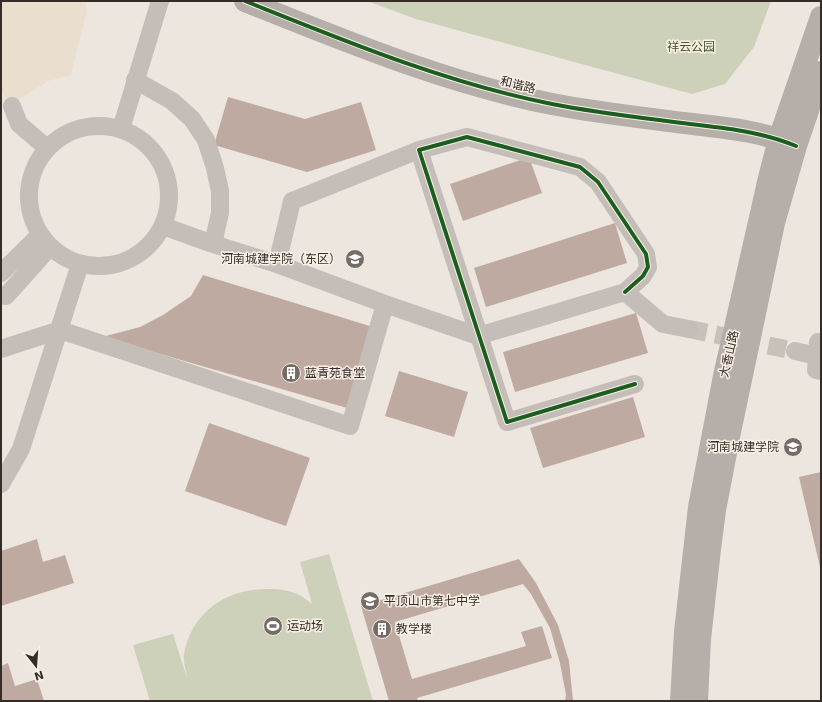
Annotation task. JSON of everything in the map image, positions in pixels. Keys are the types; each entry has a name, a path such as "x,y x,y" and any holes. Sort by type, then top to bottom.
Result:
{"main road":[{"name":"和谐路","path":"245,1 373,52 471,84 552,104 738,130 788,142"},
{"name":"大香山路","path":"697,701 700,639 715,510 774,223 788,142 821,17"},
{"name":"大香山路","path":"681,701 685,632 699,507 723,383 767,185 821,72"}],"street":[{"path":"121,129 160,1"},
{"path":"135,80 172,101 192,119 206,140 215,168 220,191 220,213 213,244"},
{"path":"12,106 19,124 47,148"},
{"path":"106,126 121,129 135,135 147,144 164,168 168,182 168,212 156,238 135,256 122,262 109,265 95,266 80,264 59,254 45,241 33,221 29,206 29,190 32,175 38,160 47,148 74,130 106,126"},
{"path":"162,226 277,264 385,304 478,336 625,292 643,276 648,266 646,254 598,182 580,167 467,137 419,150 292,201 277,264"},
{"path":"419,150 507,422 635,384"},
{"path":"1,273 45,241"},
{"path":"1,295 6,296 45,241"},
{"path":"1,484 21,449 80,264"},
{"path":"625,292 663,324 689,329"},
{"path":"1,350 60,330 350,426 385,304"},
{"path":"796,351 820,356"}],"green space":[{"name":"祥云公园","path":"367,1 771,1 754,47 725,84 692,94 416,19"},
{"name":"运动场","path":"329,554 373,701 150,701 133,645 173,634 187,678 184,654 188,639 204,614 214,605 226,598 240,593 269,589 292,592 303,597 312,604 300,562"}],"shaded area":[{"path":"1,1 85,1 87,11 71,75 48,81 21,98 12,106 1,91"}],"building":[{"path":"228,97 305,119 361,102 376,150 307,172 214,145"},
{"path":"529,157 542,193 463,221 450,184"},
{"path":"615,223 627,263 486,307 474,268"},
{"name":"蓝青苑食堂","path":"203,275 373,327 347,408 102,337 140,327 163,315 191,296"},
{"path":"636,313 648,353 515,392 503,352"},
{"path":"399,371 468,392 454,437 385,416"},
{"path":"633,397 645,437 543,468 530,428"},
{"path":"209,423 310,458 286,526 185,491"},
{"path":"821,472 821,567 820,567 799,477"},
{"path":"37,539 43,562 65,555 74,583 1,606 1,551"},
{"name":"教学楼","path":"519,559 536,583 558,625 569,661 573,701 565,701 566,695 560,663 550,628 531,594 523,584 395,622 412,679 526,646 521,632 542,626 552,658 417,698 418,701 389,701 361,606"},
{"path":"8,663 15,686 37,679 44,701 1,701 1,666"}],"tunnel":[{"path":"689,329 795,351"}],"cycle path":[{"path":"245,1 358,46 473,85 552,104 586,110 744,131 770,137 796,146"},
{"path":"625,292 643,276 648,267 646,254 598,182 580,167 467,137 419,150 507,422 635,384"}],"place":[{"name":"河南城建学院（东区）","path":"355,259"},
{"name":"蓝青苑食堂","path":"291,373"},
{"name":"河南城建学院","path":"793,447"},
{"name":"平顶山市第七中学","path":"370,601"},
{"name":"运动场","path":"273,626"},
{"name":"教学楼","path":"382,629"}]}
